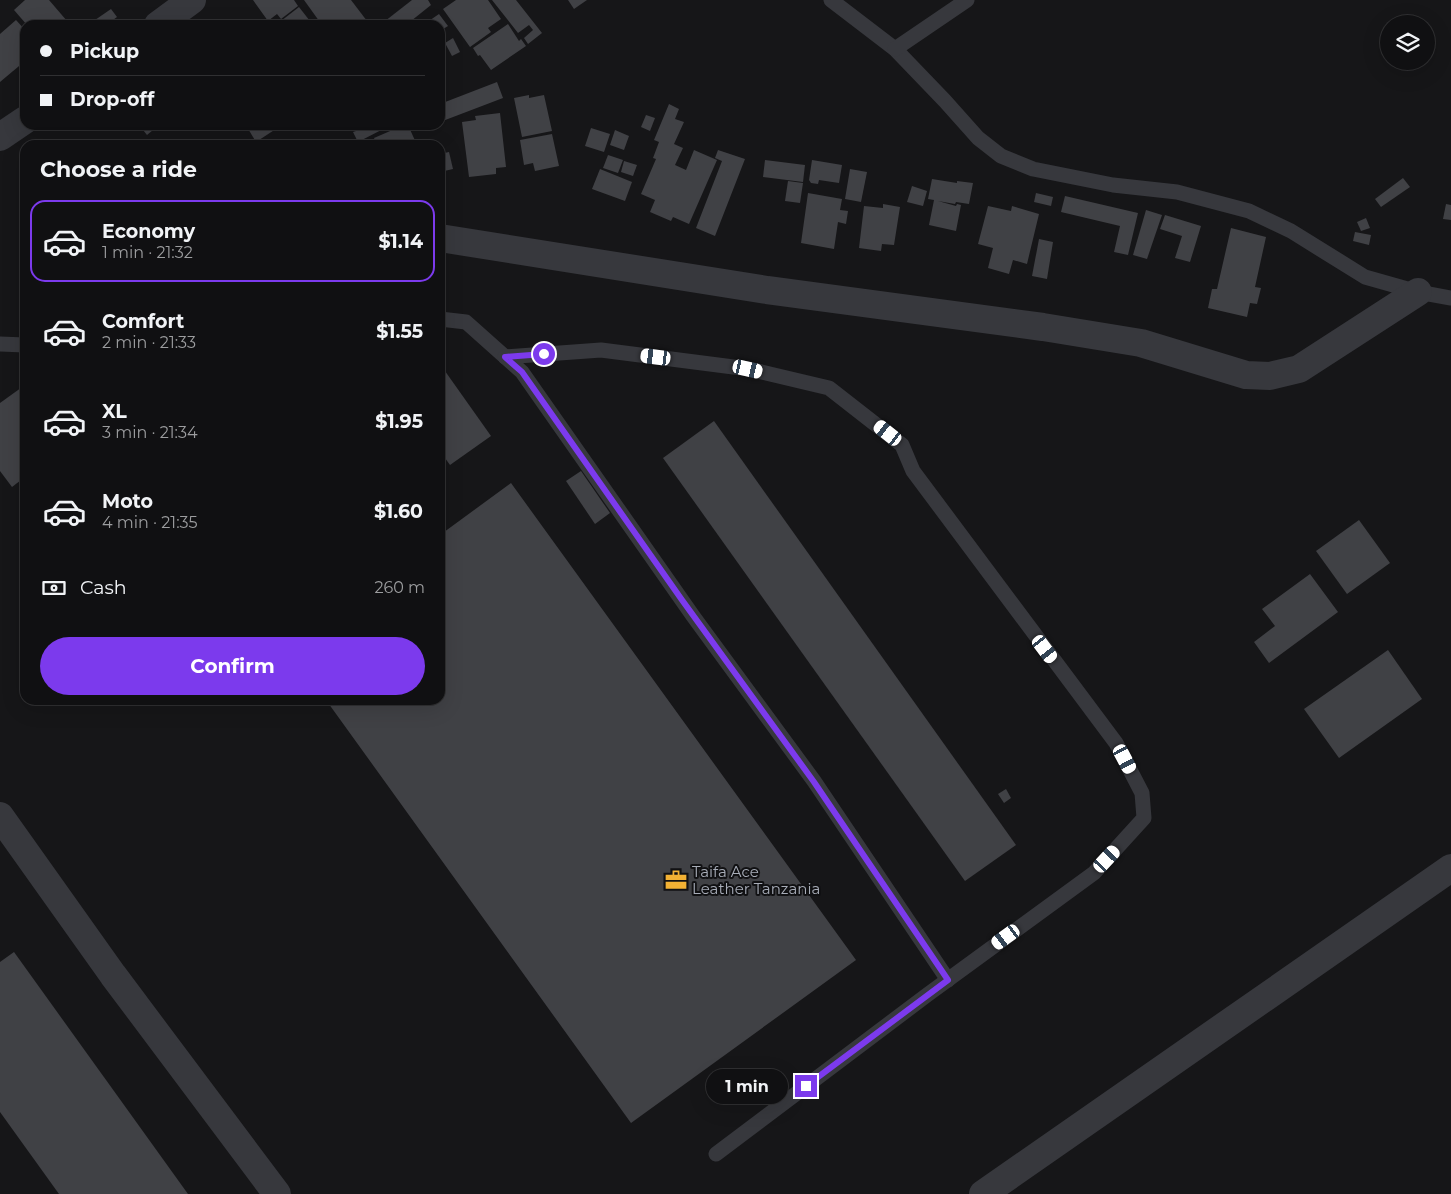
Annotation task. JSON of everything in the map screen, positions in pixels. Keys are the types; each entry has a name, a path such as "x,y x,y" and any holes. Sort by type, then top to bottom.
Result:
{"street":[{"path":"165,20 192,0"},
{"path":"0,137 20,123"},
{"path":"0,141 20,146"},
{"path":"445,239 767,290 1141,343 1246,375 1270,376 1298,369 1418,292"},
{"path":"0,816 119,983 277,1194"},
{"path":"983,1194 1451,868"}],"lane":[{"path":"831,0 895,49 945,100 978,138 1001,156 1033,169 1113,185 1177,192 1250,211 1290,231 1365,277 1418,292 1451,298"},
{"path":"895,49 967,0"},
{"path":"445,320 466,322 522,372 687,608 814,782 948,980"},
{"path":"0,344 20,345"},
{"path":"505,357 601,350 748,369 829,388 902,445 913,471 1116,743 1142,793 1144,818 1094,873 716,1154"}],"building":[{"path":"25,0 49,0 66,20 23,20 14,10"},
{"path":"253,0 294,0 298,6 281,19 277,14 267,20"},
{"path":"304,0 351,0 366,20 318,20"},
{"path":"412,0 428,0 431,5 412,20 386,20"},
{"path":"456,0 488,0 501,19 488,28 491,32 470,47 443,9"},
{"path":"492,0 516,0 542,33 528,44 524,38 533,30 529,25 518,33"},
{"path":"568,0 587,0 574,9"},
{"path":"299,7 309,20 282,20"},
{"path":"111,9 117,17 113,20 95,20"},
{"path":"439,14 444,20 430,20"},
{"path":"16,20 20,24 20,65 0,82 0,34"},
{"path":"508,24 519,41 521,39 526,46 491,70 473,48"},
{"path":"453,38 460,52 452,56 445,43"},
{"path":"497,82 503,98 445,120 445,102"},
{"path":"529,95 529,98 544,95 552,131 522,137 514,98"},
{"path":"669,104 679,109 675,119 684,122 674,144 683,148 675,165 686,170 694,150 717,160 689,224 673,217 671,221 650,212 655,200 641,194 656,159 653,158 659,142 654,140"},
{"path":"500,113 506,167 496,168 496,174 469,177 462,122 476,120 475,116"},
{"path":"646,115 655,118 650,131 641,127"},
{"path":"591,128 610,134 604,152 585,146"},
{"path":"143,130 153,130 147,135"},
{"path":"249,130 274,130 259,140 255,140"},
{"path":"381,130 362,140 357,140 353,132"},
{"path":"392,130 410,130 415,140 375,140 374,138"},
{"path":"615,130 629,136 624,150 610,145"},
{"path":"552,134 559,166 535,171 533,163 524,165 520,140"},
{"path":"718,150 745,159 715,236 696,228 722,161 715,158"},
{"path":"449,152 453,169 445,171 445,153"},
{"path":"608,155 623,160 618,173 603,168"},
{"path":"765,160 805,165 803,182 763,177"},
{"path":"812,160 842,165 839,183 819,180 818,184 811,183 809,180"},
{"path":"624,161 637,165 633,176 621,172"},
{"path":"600,169 632,182 625,201 592,189"},
{"path":"850,169 867,172 861,202 845,199"},
{"path":"1403,178 1410,187 1381,207 1375,199"},
{"path":"932,179 957,183 957,181 973,183 969,204 938,201 956,206 957,204 961,205 956,231 929,225 934,200 928,199"},
{"path":"788,181 803,183 800,203 785,201"},
{"path":"912,186 927,191 923,206 907,202"},
{"path":"808,193 842,199 840,210 848,211 846,224 838,222 834,249 801,243"},
{"path":"1036,193 1053,197 1051,206 1034,202"},
{"path":"1065,196 1138,213 1128,255 1114,252 1120,226 1061,212"},
{"path":"883,204 900,207 894,245 882,244 881,251 859,248 864,206 883,208"},
{"path":"1446,204 1451,205 1451,220 1443,219"},
{"path":"988,206 1011,211 1012,206 1039,214 1027,264 1013,260 1009,274 988,268 993,248 978,244"},
{"path":"1146,210 1162,215 1147,259 1133,255"},
{"path":"1165,215 1201,226 1190,262 1175,258 1182,236 1160,229"},
{"path":"1366,218 1370,228 1361,231 1357,222"},
{"path":"1231,228 1266,237 1255,287 1261,288 1257,304 1250,303 1247,317 1208,308 1212,289 1217,289"},
{"path":"1355,232 1371,235 1369,245 1353,241"},
{"path":"1039,239 1053,242 1047,279 1032,276"},
{"path":"445,371 491,436 450,465 445,458"},
{"path":"20,389 20,481 12,487 0,471 0,403"},
{"path":"714,421 1016,845 965,881 663,458"},
{"path":"581,471 610,513 595,524 566,481"},
{"path":"511,483 856,960 631,1123 330,705 445,705 445,531"},
{"path":"1359,520 1390,563 1347,594 1316,551"},
{"path":"1310,574 1338,612 1269,663 1254,642 1275,626 1262,609"},
{"path":"1388,650 1422,699 1339,758 1304,709"},
{"path":"1006,789 1011,798 1004,803 998,794"},
{"path":"14,952 188,1194 59,1194 0,1112 0,962"}],"place":[{"name":"Taifa Ace Leather Tanzania","path":"676,880"}],"route":[{"path":"544,354 505,357 522,372 682,600 814,782 948,980 806,1086"}]}
